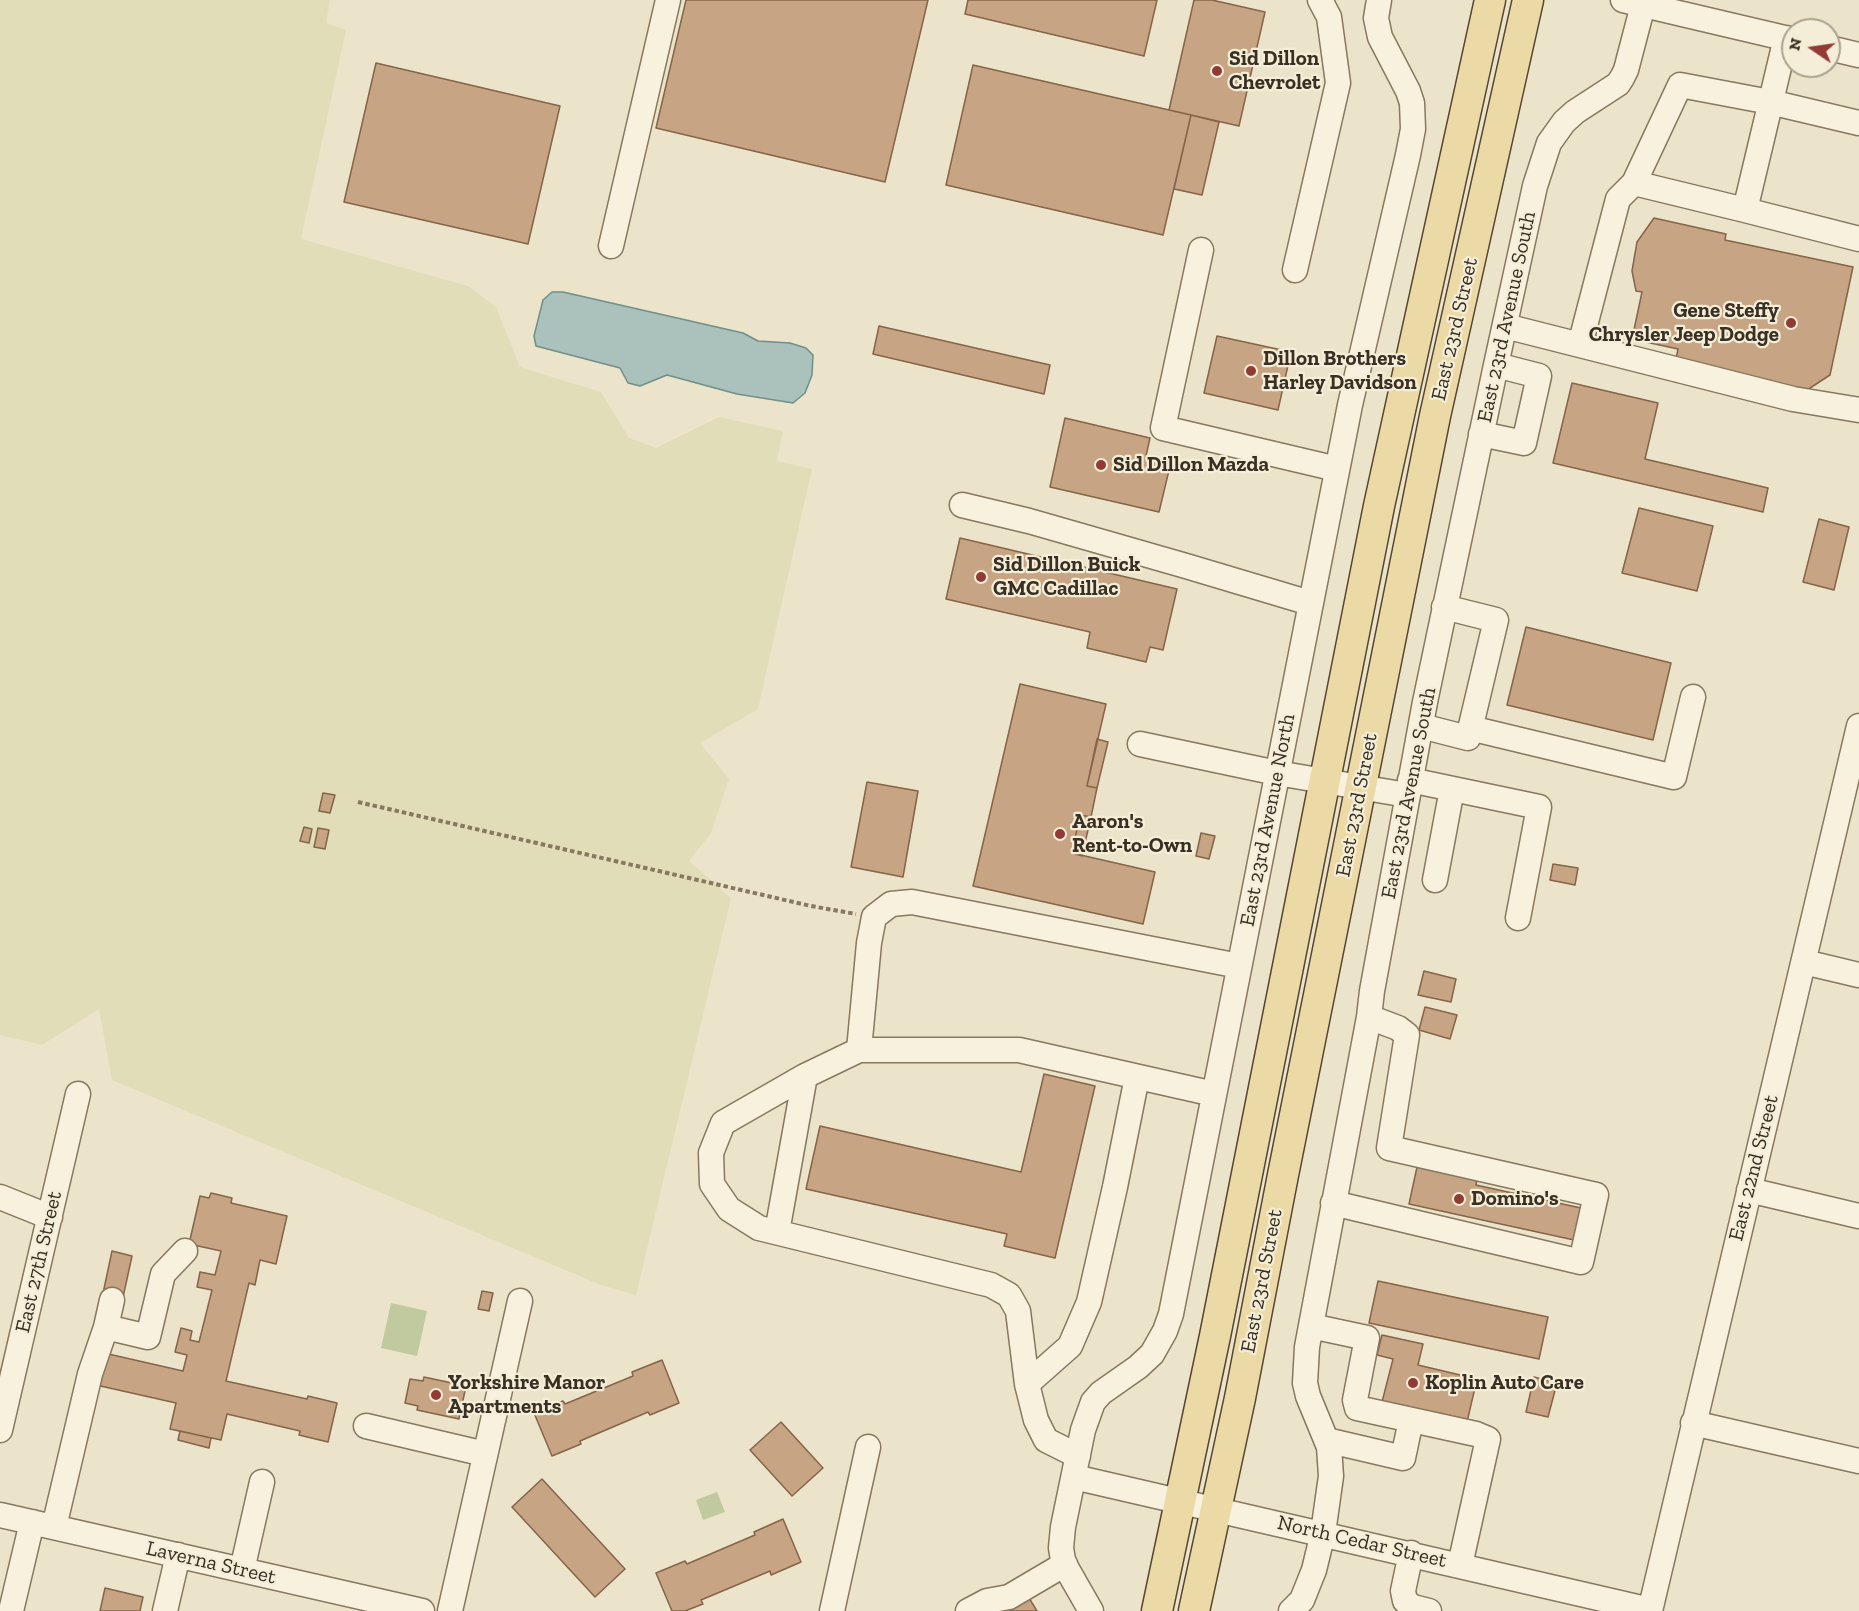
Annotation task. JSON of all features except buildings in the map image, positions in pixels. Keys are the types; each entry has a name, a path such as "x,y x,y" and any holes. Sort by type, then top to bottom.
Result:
{"main road":[{"name":"East 23rd Street","path":"1157,1611 1404,387 1491,0"},
{"name":"East 23rd Street","path":"1194,1611 1217,1509 1433,427 1528,0"}],"street":[{"path":"611,246 668,0"},
{"path":"1295,270 1338,83 1329,16 1320,0"},
{"name":"East 23rd Avenue North","path":"1091,1611 1065,1564 1062,1554 1062,1536 1083,1430 1093,1402 1112,1384 1138,1367 1152,1354 1165,1331 1171,1314 1337,469 1413,129 1412,103 1377,29 1379,0"},
{"path":"1633,2 1781,37"},
{"name":"East 23rd Avenue South","path":"1291,1611 1302,1600 1308,1588 1323,1533 1331,1476 1331,1460 1326,1440 1308,1396 1304,1369 1333,1203 1370,1017 1372,992 1420,726 1444,607 1535,186 1549,143 1564,122 1575,112 1618,84 1622,78 1626,70 1633,2"},
{"path":"1841,51 1859,55"},
{"path":"1745,210 1770,102 1781,66"},
{"path":"1580,345 1618,199 1634,183 1680,85 1770,102 1859,123"},
{"path":"1634,183 1859,239"},
{"path":"1201,250 1163,428 1337,469"},
{"path":"1504,326 1793,399 1859,410"},
{"path":"1481,434 1524,443 1539,376 1496,365"},
{"path":"962,505 1029,521 1310,603"},
{"path":"1420,726 1468,738 1496,620 1444,607"},
{"path":"1470,728 1674,777 1693,696"},
{"name":"East 22nd Street","path":"1650,1610 1856,751 1859,726"},
{"path":"1140,744 1360,787 1452,789 1539,807 1518,918"},
{"path":"1435,880 1452,789"},
{"path":"1214,1094 1019,1050 859,1050 869,943 874,917 891,904 912,902 1239,966"},
{"path":"1804,962 1859,975"},
{"path":"1333,1203 1581,1262 1596,1195 1389,1148 1407,1035 1398,1028 1370,1017"},
{"name":"North Cedar Street","path":"859,1050 805,1076 723,1123 711,1154 712,1184 729,1209 759,1228 991,1285 1009,1295 1018,1311 1027,1384 1036,1419 1046,1440 1076,1466 1181,1501 1650,1610"},
{"path":"777,1232 805,1076"},
{"path":"1027,1384 1070,1346 1089,1302 1137,1077"},
{"name":"East 27th Street","path":"0,1430 78,1094"},
{"path":"1749,1190 1859,1216"},
{"path":"0,1197 50,1217"},
{"path":"106,1327 148,1337 164,1274 185,1251"},
{"path":"12,1611 43,1525 106,1327 112,1300"},
{"path":"450,1611 520,1301"},
{"path":"1311,1326 1367,1338 1355,1400 1357,1408 1476,1434 1488,1439 1460,1565"},
{"path":"1326,1440 1403,1458 1411,1420"},
{"path":"1693,1423 1859,1461"},
{"path":"366,1426 485,1454"},
{"path":"832,1611 868,1448"},
{"path":"242,1570 262,1482"},
{"name":"Laverna Street","path":"0,1515 422,1611"},
{"path":"1411,1553 1403,1591 1405,1601 1413,1607 1429,1611"},
{"path":"165,1611 178,1556"},
{"path":"968,1611 987,1601 1009,1597 1065,1564"}],"path":[{"path":"358,802 811,906 874,917"}],"shaded area":[{"path":"0,0 330,0 326,23 346,30 301,239 468,286 496,307 520,367 601,392 629,438 656,448 719,417 783,431 777,461 812,469 758,709 700,743 729,779 711,833 689,861 731,898 636,1295 601,1285 112,1080 99,1009 42,1045 0,1035"}],"green space":[{"path":"391,1303 427,1311 417,1356 381,1348"},
{"path":"717,1492 725,1512 703,1520 696,1500"}],"water":[{"path":"552,292 563,292 743,333 758,341 790,343 806,348 813,355 812,375 805,393 793,403 737,394 667,375 640,386 628,383 620,368 536,346 534,336 543,300"}],"place":[{"name":"Sid Dillon Chevrolet","path":"1217,71"},
{"name":"Gene Steffy Chrysler Jeep Dodge","path":"1791,323"},
{"name":"Dillon Brothers Harley Davidson","path":"1251,371"},
{"name":"Sid Dillon Mazda","path":"1101,465"},
{"name":"Sid Dillon Buick GMC Cadillac","path":"981,577"},
{"name":"Aaron's Rent-to-Own","path":"1060,834"},
{"name":"Domino's","path":"1459,1199"},
{"name":"Koplin Auto Care","path":"1413,1383"},
{"name":"Yorkshire Manor Apartments","path":"436,1395"}]}
